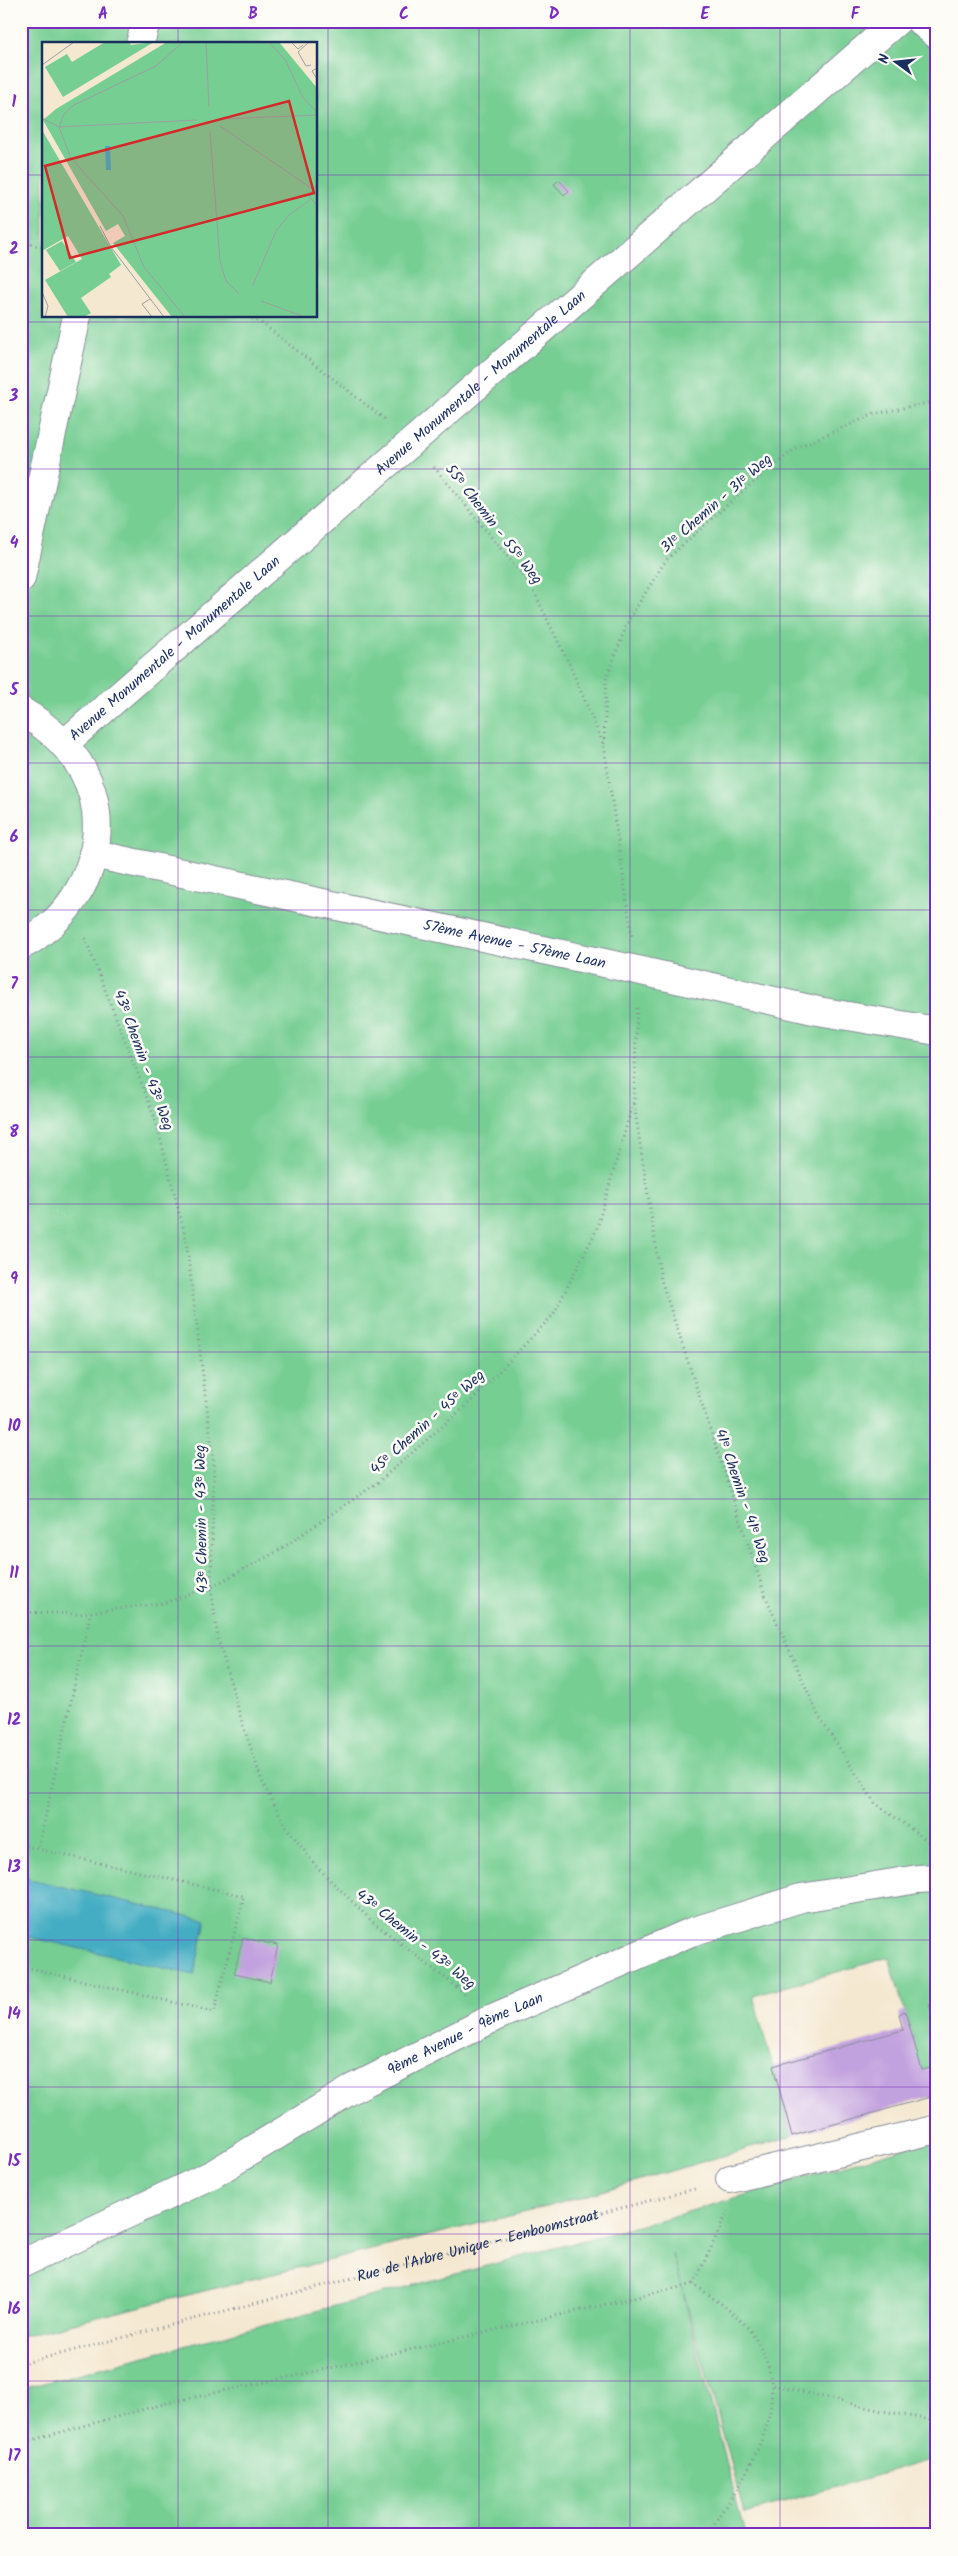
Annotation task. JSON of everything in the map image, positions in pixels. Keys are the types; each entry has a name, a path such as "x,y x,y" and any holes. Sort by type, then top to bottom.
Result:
{"street":[{"path":"141,42 146,21"},
{"name":"Avenue Monumentale - Monumentale Laan","path":"65,743 897,21"},
{"path":"920,21 937,35"},
{"path":"21,578 77,318"},
{"path":"21,711 45,725 65,743 84,772 94,805 96,840 89,874 71,905 60,918 21,945"},
{"name":"57ème Avenue - 57ème Laan","path":"93,854 637,970 818,1011 937,1031"},
{"name":"9ème Avenue - 9ème Laan","path":"21,2264 213,2174 354,2088 495,2017 691,1932 801,1898 918,1879 937,1878"},
{"path":"730,2179 937,2129"}],"path":[{"path":"21,242 42,247"},
{"name":"55ᵉ Chemin - 55ᵉ Weg","path":"252,318 262,324 413,441 530,584 571,668 604,746 637,970"},
{"name":"31ᵉ Chemin - 31ᵉ Weg","path":"604,746 606,679 629,619 666,560 738,495 796,448 874,414 937,401"},
{"name":"43ᵉ Chemin - 43ᵉ Weg","path":"71,905 111,1001 156,1118 186,1238 214,1465 212,1587 218,1639 243,1725 263,1784 287,1828 315,1865 373,1922 495,2017"},
{"name":"45ᵉ Chemin - 45ᵉ Weg","path":"21,1612 77,1614 164,1604 212,1587 278,1551 377,1483 469,1403 553,1315 596,1231 634,1100 637,1041 637,970"},
{"name":"41ᵉ Chemin - 41ᵉ Weg","path":"634,1100 661,1280 765,1595 818,1715 875,1803 937,1847"},
{"path":"38,1849 90,1612"},
{"path":"21,1845 244,1896 214,2012 21,1966"},
{"path":"694,2284 731,2205 730,2179"},
{"name":"Rue de l'Arbre Unique - Eenboomstraat","path":"21,2364 730,2179"},
{"path":"694,2284 731,2312 747,2328 760,2347 773,2385 762,2442 740,2485 712,2527 714,2535"},
{"path":"21,2442 167,2403 317,2371 694,2284"},
{"path":"773,2385 882,2411 937,2421"}],"green space":[{"path":"21,21 937,21 937,2095 929,2097 889,1957 753,1996 792,2136 546,2207 21,2336"},
{"path":"937,2138 937,2458 745,2513 673,2254 745,2535 21,2535 21,2389 664,2219"}],"water":[{"path":"21,1877 206,1920 194,1975 21,1935"}],"building":[{"path":"559,180 569,191 564,195 554,184"},
{"path":"243,1938 278,1945 270,1982 234,1974"},
{"path":"937,2001 937,2022 935,2023 929,2004"},
{"path":"905,2011 922,2070 935,2067 937,2070 937,2095 792,2136 773,2066 903,2030 899,2014"}]}
